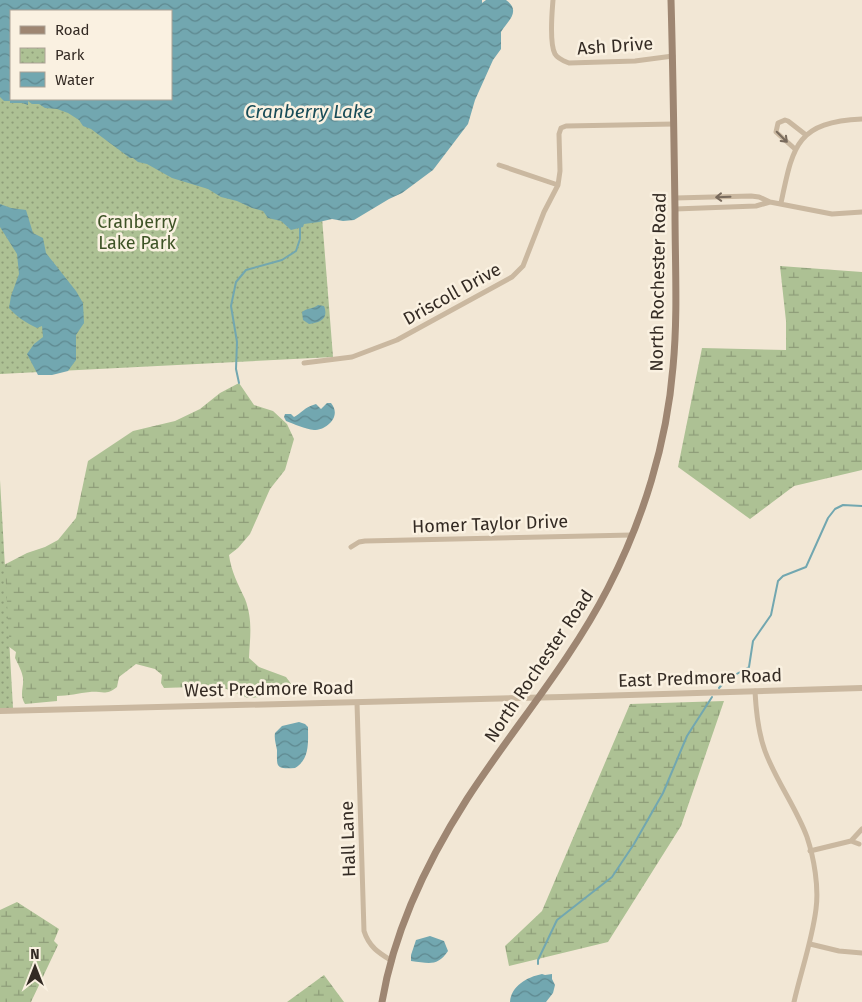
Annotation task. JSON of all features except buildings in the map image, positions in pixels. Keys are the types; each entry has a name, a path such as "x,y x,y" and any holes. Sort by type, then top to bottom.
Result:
{"main road":[{"name":"North Rochester Road","path":"382,1002 402,928 438,848 468,797 561,667 595,613 619,567 654,472 670,396 674,366 676,313 671,0"}],"street":[{"name":"Ash Drive","path":"552,0 552,39 554,52 560,59 569,63 583,64 635,61 673,56"},
{"path":"781,203 788,167 795,149 806,135 834,121 862,119"},
{"path":"795,149 776,132 778,123 788,120 806,135"},
{"name":"Driscoll Drive","path":"304,363 352,357 397,340 512,278 523,266 544,212 558,186 560,171 559,134 561,128 566,126 674,124"},
{"path":"499,166 558,186"},
{"path":"674,198 751,196 770,202 832,214 862,212"},
{"path":"674,209 756,206 770,202"},
{"name":"Homer Taylor Drive","path":"351,548 359,542 365,541 632,535"},
{"name":"East Predmore Road","path":"538,698 862,688"},
{"path":"755,691 758,719 765,750 802,824 816,882 817,907 810,944 794,1002"},
{"name":"West Predmore Road","path":"0,711 538,698"},
{"name":"Hall Lane","path":"357,703 364,931 367,941 375,950 392,961"},
{"path":"851,841 862,829"},
{"path":"857,833 856,839 861,845"},
{"path":"810,851 851,841 861,845"},
{"path":"810,944 839,951 862,953"}],"green space":[{"name":"Cranberry Lake Park","path":"311,78 333,357 0,374 0,88 10,100 172,99"},
{"path":"780,266 862,272 862,470 794,486 750,519 678,467 702,348 786,350 786,321"},
{"path":"239,383 254,405 273,411 287,424 294,439 285,470 270,489 250,534 229,555 237,583 248,607 250,628 249,658 259,667 286,677 295,689 289,695 248,698 219,686 164,688 161,683 162,675 155,669 136,664 119,677 117,687 110,691 57,696 57,701 25,704 22,694 23,678 15,658 16,652 8,646 0,567 58,540 76,518 88,461 133,431 175,421 200,409 220,393"},
{"path":"0,480 13,708 0,709"},
{"path":"724,701 681,826 608,942 509,966 505,946 542,911 630,704"},
{"path":"17,902 59,929 54,941 58,945 31,1002 0,1002 0,910"},
{"path":"324,975 344,1002 287,1002"}],"water":[{"name":"Cranberry Lake","path":"0,0 482,0 482,3 486,0 506,0 513,9 512,16 501,32 501,49 493,60 475,100 468,124 433,170 402,193 354,220 332,219 304,224 303,227 291,230 281,221 268,218 263,211 221,197 208,189 172,178 147,164 130,158 91,129 83,126 79,120 68,113 57,109 45,108 28,101 28,105 4,101 0,97"},
{"path":"0,204 26,210 33,233 43,238 46,253 76,291 83,303 84,323 76,335 76,360 68,371 52,375 38,375 27,354 34,344 43,337 42,326 37,328 29,324 9,308 19,274 17,254 0,227"},
{"path":"318,305 324,306 325,314 322,320 309,324 303,320 302,312"},
{"path":"327,403 331,403 335,413 332,421 324,428 314,430 286,421 284,417 285,414 291,414 294,417 316,404 321,409"},
{"path":"299,722 308,727 306,755 295,768 278,766 275,733 282,726"},
{"path":"430,936 444,941 448,951 436,962 411,961 416,940"},
{"path":"552,974 555,985 553,993 546,1002 510,1002 513,991 521,983 531,977"}],"waterway":[{"path":"239,383 236,369 237,342 231,306 236,282 246,270 282,260 296,251 300,239 300,227"},
{"path":"719,688 726,680 749,667 753,641 771,615 778,581 783,576 806,567 828,518 835,509 843,505 862,506"},
{"path":"538,964 538,960 557,920 612,877 634,844 663,793 687,736 712,697"}]}
